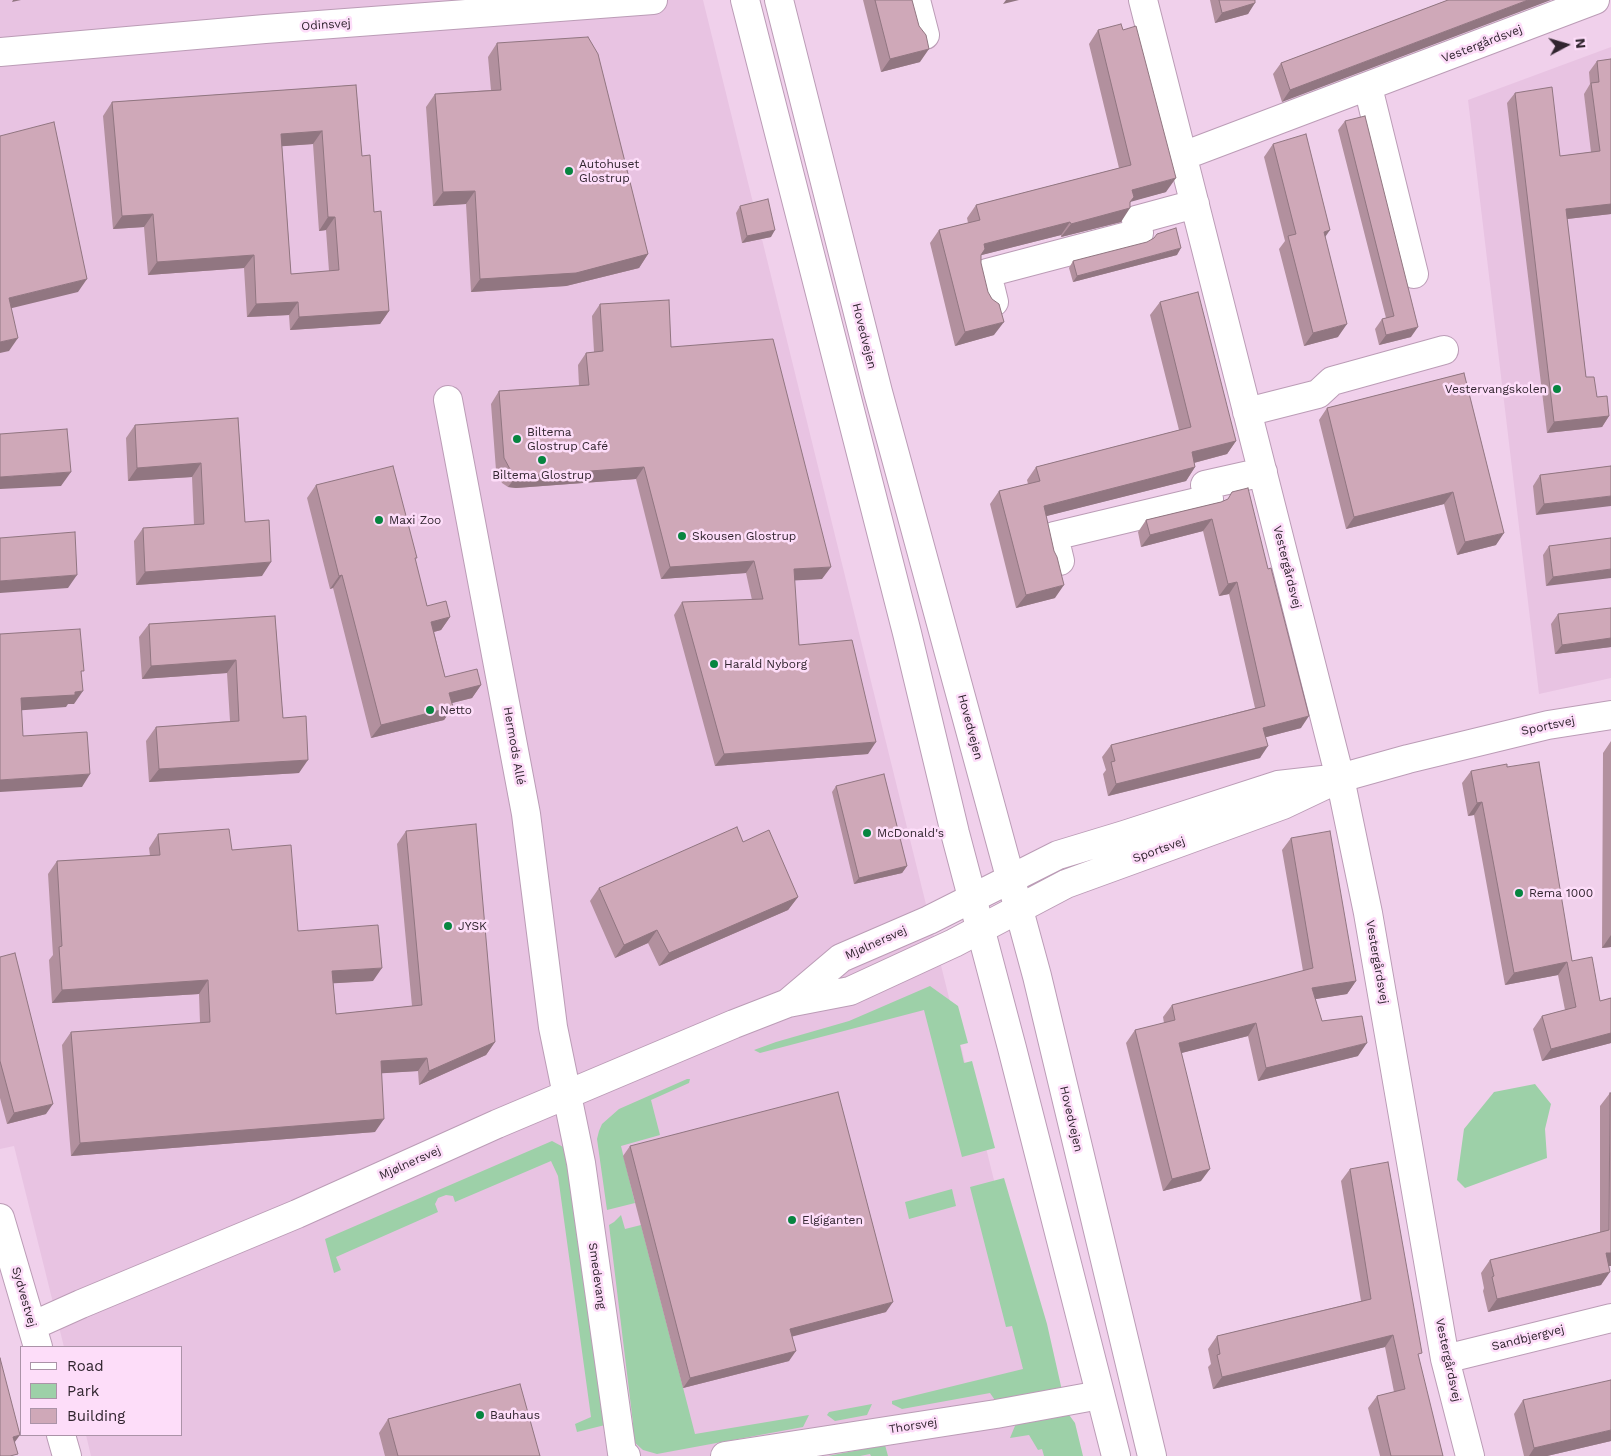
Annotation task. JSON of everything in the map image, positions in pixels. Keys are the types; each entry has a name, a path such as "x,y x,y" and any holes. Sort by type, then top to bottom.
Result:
{"street":[{"name":"Odinsvej","path":"0,52 265,29 653,0"},
{"path":"745,0 907,632 955,833 1116,1456"},
{"name":"Hovedvejen","path":"779,0 878,392 1037,976 1152,1456"},
{"path":"916,0 925,35"},
{"name":"Vestergårdsvej","path":"1143,0 1340,778 1368,913 1446,1359 1470,1456"},
{"name":"Vestergårdsvej","path":"1183,156 1368,88 1595,0"},
{"path":"1368,88 1414,274"},
{"path":"994,302 987,273 1139,233 1136,220 1195,204"},
{"path":"1247,412 1318,394 1332,381 1444,350"},
{"name":"Hermods Allé","path":"448,400 526,814 554,1028 566,1095"},
{"path":"1060,561 1054,536 1209,499 1205,485 1263,472"},
{"name":"Sportsvej","path":"973,898 1058,855 1278,785 1340,778 1408,759 1548,725 1611,715"},
{"name":"Sportsvej","path":"981,928 1066,884 1283,805 1340,778"},
{"name":"Mjølnersvej","path":"788,1003 841,958 929,920 973,898"},
{"name":"Mjølnersvej","path":"35,1337 81,1304 297,1214 497,1124 788,1003 850,991 936,952 981,928"},
{"name":"Smedevang","path":"566,1095 581,1163 620,1445 622,1453 626,1456"},
{"name":"Sydvestvej","path":"0,1218 35,1337"},
{"name":"Sandbjergvej","path":"1446,1359 1611,1318"},
{"name":"Thorsvej","path":"725,1456 996,1414 1100,1395"},
{"path":"62,1436 67,1456"}],"shaded area":[{"path":"0,0 703,0 1062,1456 91,1456 86,1436 182,1436 182,1346 64,1346 14,1146 0,1149"},
{"name":"Vestervangskolen","path":"1611,47 1611,678 1539,694 1468,100"}],"green space":[{"path":"930,986 958,1006 968,1043 960,1045 964,1063 972,1061 995,1148 962,1157 924,1010 760,1053 754,1050 849,1021"},
{"path":"690,1079 689,1083 651,1100 660,1135 621,1146 635,1203 607,1210 597,1139 602,1124 619,1109"},
{"path":"1535,1084 1551,1104 1545,1129 1547,1158 1465,1188 1457,1180 1464,1129 1494,1092"},
{"path":"552,1141 567,1149 605,1425 577,1432 575,1424 591,1417 558,1176 551,1161 455,1202 453,1196 446,1195 438,1198 435,1204 438,1212 336,1257 341,1270 334,1273 325,1239"},
{"path":"1004,1178 1047,1324 1063,1395 999,1406 990,1393 902,1409 892,1404 892,1401 1023,1369 1012,1326 1006,1327 970,1187"},
{"path":"952,1189 956,1206 909,1219 905,1202"},
{"path":"621,1215 625,1229 641,1225 695,1434 809,1415 803,1427 657,1454 643,1450 634,1442 627,1424 633,1423 609,1225"},
{"path":"872,1404 867,1415 835,1421 827,1415 829,1412"},
{"path":"1067,1412 1075,1423 1083,1456 1044,1456 1042,1449 1038,1450 1029,1435 1010,1438 1017,1421"},
{"path":"885,1445 888,1456 871,1456 870,1454 860,1456 828,1456"}],"building":[{"path":"875,0 912,0 919,26 926,35 929,49 890,59"},
{"path":"1219,0 1255,0 1255,3 1222,13"},
{"path":"1448,0 1528,0 1290,90 1281,63"},
{"path":"1121,24 1123,30 1136,26 1176,178 1132,190 1134,197 1130,202 1130,208 984,244 985,249 981,255 981,263 988,292 992,299 999,304 1004,322 965,332 939,230 980,220 976,205 1131,165 1098,30"},
{"path":"588,37 598,54 648,254 576,273 480,279 475,191 443,192 435,94 501,90 497,43"},
{"path":"1611,59 1611,204 1566,209 1586,377 1594,377 1597,397 1607,396 1609,416 1554,422 1515,93 1552,87 1560,156 1600,151 1591,83 1599,82 1597,61"},
{"path":"356,85 362,156 370,155 374,212 381,211 389,311 299,317 298,302 256,304 254,255 157,262 153,214 122,216 112,102","holes":["322,131 328,217 335,217 339,270 291,274 281,134"]},
{"path":"1365,116 1418,327 1386,335 1382,319 1394,316 1345,121"},
{"path":"54,122 87,279 9,298 18,338 0,342 0,136"},
{"path":"1306,134 1330,230 1324,232 1347,324 1313,333 1288,236 1296,234 1273,144"},
{"path":"768,199 775,230 747,236 740,206"},
{"path":"1176,228 1181,248 1077,276 1073,261 1147,242 1157,234"},
{"path":"1198,292 1236,441 1192,452 1195,467 1044,506 1064,585 1026,595 999,491 1040,481 1036,467 1191,427 1160,302"},
{"path":"669,300 671,347 773,339 831,567 794,569 799,645 852,640 876,742 724,754 682,602 763,599 754,561 670,567 644,467 524,476 517,475 511,471 504,458 499,391 589,385 586,353 603,351 600,304"},
{"path":"1464,373 1504,533 1465,542 1453,492 1354,517 1327,408"},
{"path":"238,418 245,522 269,520 271,562 145,572 143,528 204,524 201,463 137,468 135,425"},
{"path":"67,429 71,472 0,477 0,434"},
{"path":"393,466 417,558 415,558 427,606 446,601 450,617 431,622 445,677 477,669 481,685 449,693 453,707 381,725 342,575 339,576 316,485"},
{"path":"1611,466 1611,496 1544,504 1540,475"},
{"path":"1248,488 1268,569 1271,568 1309,716 1263,728 1268,746 1116,784 1111,762 1115,761 1111,745 1265,706 1237,582 1228,584 1212,519 1150,535 1146,520 1221,502 1228,499 1232,492"},
{"path":"75,532 77,575 0,581 0,538"},
{"path":"1611,538 1611,569 1553,577 1549,546"},
{"path":"1611,608 1611,638 1562,645 1558,614"},
{"path":"275,616 283,718 306,716 308,760 159,769 156,727 239,721 236,660 151,666 149,624"},
{"path":"80,629 84,671 81,671 83,691 75,692 75,695 21,698 23,736 87,732 90,774 0,780 0,634"},
{"name":"Rema 1000","path":"1539,762 1572,961 1592,957 1600,1001 1611,998 1611,1033 1551,1049 1542,1016 1576,1007 1567,962 1514,973 1482,802 1477,803 1471,771 1507,764 1507,767"},
{"name":"McDonald's","path":"884,774 907,866 859,878 836,786"},
{"path":"476,824 495,1042 429,1071 427,1058 381,1061 384,1119 80,1143 71,1032 210,1022 208,980 62,990 59,947 62,946 57,861 160,855 158,834 229,829 232,850 291,845 298,931 378,925 382,968 332,971 336,1014 422,1005 406,831"},
{"path":"737,827 743,842 769,830 798,897 669,953 657,930 624,945 599,888"},
{"path":"1330,831 1356,981 1312,988 1322,1021 1362,1016 1367,1043 1266,1068 1256,1023 1179,1043 1210,1169 1172,1179 1135,1030 1175,1020 1172,1005 1313,968 1291,838"},
{"path":"15,953 53,1104 14,1113 0,1061 0,957"},
{"path":"838,1092 893,1302 790,1329 796,1351 690,1378 630,1146"},
{"path":"1610,1093 1611,1253 1606,1253 1610,1272 1497,1299 1490,1260 1609,1230"},
{"path":"1388,1162 1422,1353 1418,1354 1443,1456 1391,1456 1377,1396 1405,1389 1393,1335 1222,1377 1217,1355 1220,1354 1217,1336 1371,1299 1350,1169"},
{"path":"0,1358 20,1435 13,1437 18,1454 10,1456 0,1456"},
{"path":"1611,1380 1611,1430 1534,1448 1523,1400"},
{"name":"Bauhaus","path":"520,1384 540,1456 398,1456 388,1419"}],"place":[{"name":"Autohuset Glostrup","path":"569,171"},
{"name":"Vestervangskolen","path":"1557,389"},
{"name":"Biltema Glostrup Café","path":"517,439"},
{"name":"Biltema Glostrup","path":"542,460"},
{"name":"Maxi Zoo","path":"379,520"},
{"name":"Skousen Glostrup","path":"682,536"},
{"name":"Harald Nyborg","path":"714,664"},
{"name":"Netto","path":"430,710"},
{"name":"McDonald's","path":"867,833"},
{"name":"Rema 1000","path":"1519,893"},
{"name":"JYSK","path":"448,926"},
{"name":"Elgiganten","path":"792,1220"},
{"name":"Bauhaus","path":"480,1415"}]}
